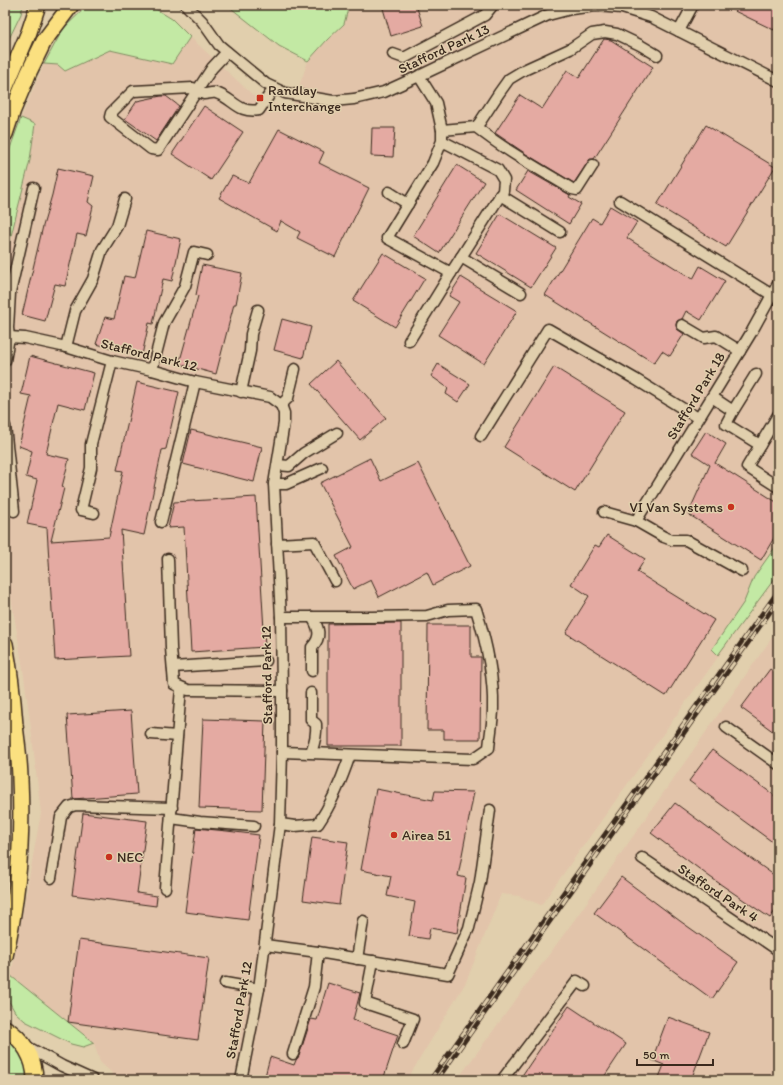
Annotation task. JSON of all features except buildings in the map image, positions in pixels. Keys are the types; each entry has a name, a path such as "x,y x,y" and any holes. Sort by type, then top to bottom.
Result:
{"highway":[{"path":"5,88 38,5"},
{"path":"5,134 13,110 29,72 44,42 71,5"},
{"path":"5,644 10,667 20,780 21,839 18,880 5,956"},
{"path":"5,1020 9,1030 24,1045 32,1061 35,1080"}],"street":[{"path":"186,5 202,21"},
{"path":"197,5 202,21"},
{"path":"393,54 404,58 485,15 493,5"},
{"path":"544,5 548,15"},
{"path":"678,31 693,5"},
{"name":"Stafford Park 13","path":"202,21 219,45 266,84 285,94 333,101 354,99 384,92 548,15 596,6 622,8 651,17 778,81"},
{"path":"476,127 509,79 524,70 570,49 592,34 604,32 617,34 657,55"},
{"path":"227,52 212,68 198,91 158,150 151,149 110,117 111,113 133,91 193,88 198,91 203,94 215,92 245,110 255,111 259,110 274,88"},
{"path":"419,76 436,103 442,130 442,141 433,163 387,238 451,273"},
{"path":"442,130 476,127 489,138 524,162 572,189 577,190 593,165"},
{"path":"409,340 503,191 504,180 498,170 442,141"},
{"path":"5,361 9,337 8,328 10,293 34,188"},
{"path":"389,192 408,204"},
{"path":"500,195 560,232"},
{"path":"66,347 75,311 93,279 102,250 117,226 125,199"},
{"path":"620,201 772,295"},
{"path":"152,370 164,323 185,286 194,252 207,255"},
{"path":"461,257 521,293"},
{"name":"Stafford Park 18","path":"636,521 740,351 778,284"},
{"path":"241,392 250,351 251,334 258,310"},
{"path":"682,325 704,338 716,336 740,351"},
{"path":"481,436 548,329 635,379 698,418"},
{"name":"Stafford Park 12","path":"9,337 25,338 66,347 112,361 195,382 270,398 281,405 284,413 284,423 274,484 281,617 282,752 280,824 259,989 241,1080"},
{"path":"94,514 81,510 91,468 91,444 112,361"},
{"path":"281,405 288,398 295,369"},
{"path":"756,374 733,410 726,424 760,445"},
{"path":"161,522 195,382"},
{"path":"712,397 733,410"},
{"path":"778,415 747,466 778,486"},
{"path":"5,426 14,511"},
{"path":"278,465 289,466 304,453 337,433"},
{"path":"274,484 286,484 322,468"},
{"path":"604,512 636,521 672,540 686,540 742,571"},
{"path":"277,544 314,542 335,582"},
{"path":"168,560 174,684 188,690 282,690"},
{"path":"281,617 427,616 448,610 476,609 482,626 491,672 493,709 489,748 473,759 282,752"},
{"path":"312,617 317,625 318,631 316,642 312,647 312,671"},
{"path":"172,667 266,661"},
{"path":"165,888 181,688"},
{"path":"311,693 311,720 316,724 317,732 316,740 311,752"},
{"path":"726,727 778,764"},
{"path":"151,734 177,736"},
{"path":"280,824 295,826 318,824 327,811 344,774 350,755"},
{"path":"50,878 61,817 69,807 76,805 171,813 200,822 254,826"},
{"name":"Stafford Park 12","path":"264,945 318,952 448,974 469,928 480,882 490,810"},
{"name":"Stafford Park 4","path":"642,858 778,950"},
{"path":"356,959 364,921"},
{"path":"293,1054 314,987 318,952"},
{"path":"373,961 365,1003 413,1019 403,1044"},
{"path":"502,1080 577,981 585,986"},
{"path":"225,983 259,989"},
{"path":"24,1045 62,1066 93,1080"}],"shaded area":[{"path":"349,5 778,5 778,573 541,905 519,896 501,894 466,982 407,1080 110,1080 112,1073 100,1062 94,1043 11,976 41,813 23,669 5,561 5,260 30,160 35,125 21,118 44,64 58,65 65,71 110,50 172,64 190,37 255,97 291,109 308,61 344,24"},
{"path":"778,629 778,1080 457,1080 578,915"}],"green space":[{"path":"5,5 23,5 21,14 5,47"},
{"path":"88,5 149,5 172,19 190,37 172,64 110,50 65,71 58,65 44,64 63,29"},
{"path":"227,5 349,5 344,24 308,61 279,46"},
{"path":"21,118 35,124 30,160 5,260 5,162"},
{"path":"778,543 778,574 718,655 712,649 744,602 754,577"},
{"path":"11,976 94,1043 83,1047 71,1044 25,1021 15,1012 7,998"},
{"path":"5,1035 18,1047 28,1069 28,1080 5,1080"}],"railway":[{"path":"430,1080 778,591"},
{"path":"437,1080 778,601"}],"place":[{"name":"Randlay Interchange","path":"260,98"},
{"name":"VI Van Systems","path":"731,507"},
{"name":"Airea 51","path":"394,835"},
{"name":"NEC","path":"109,857"}]}
